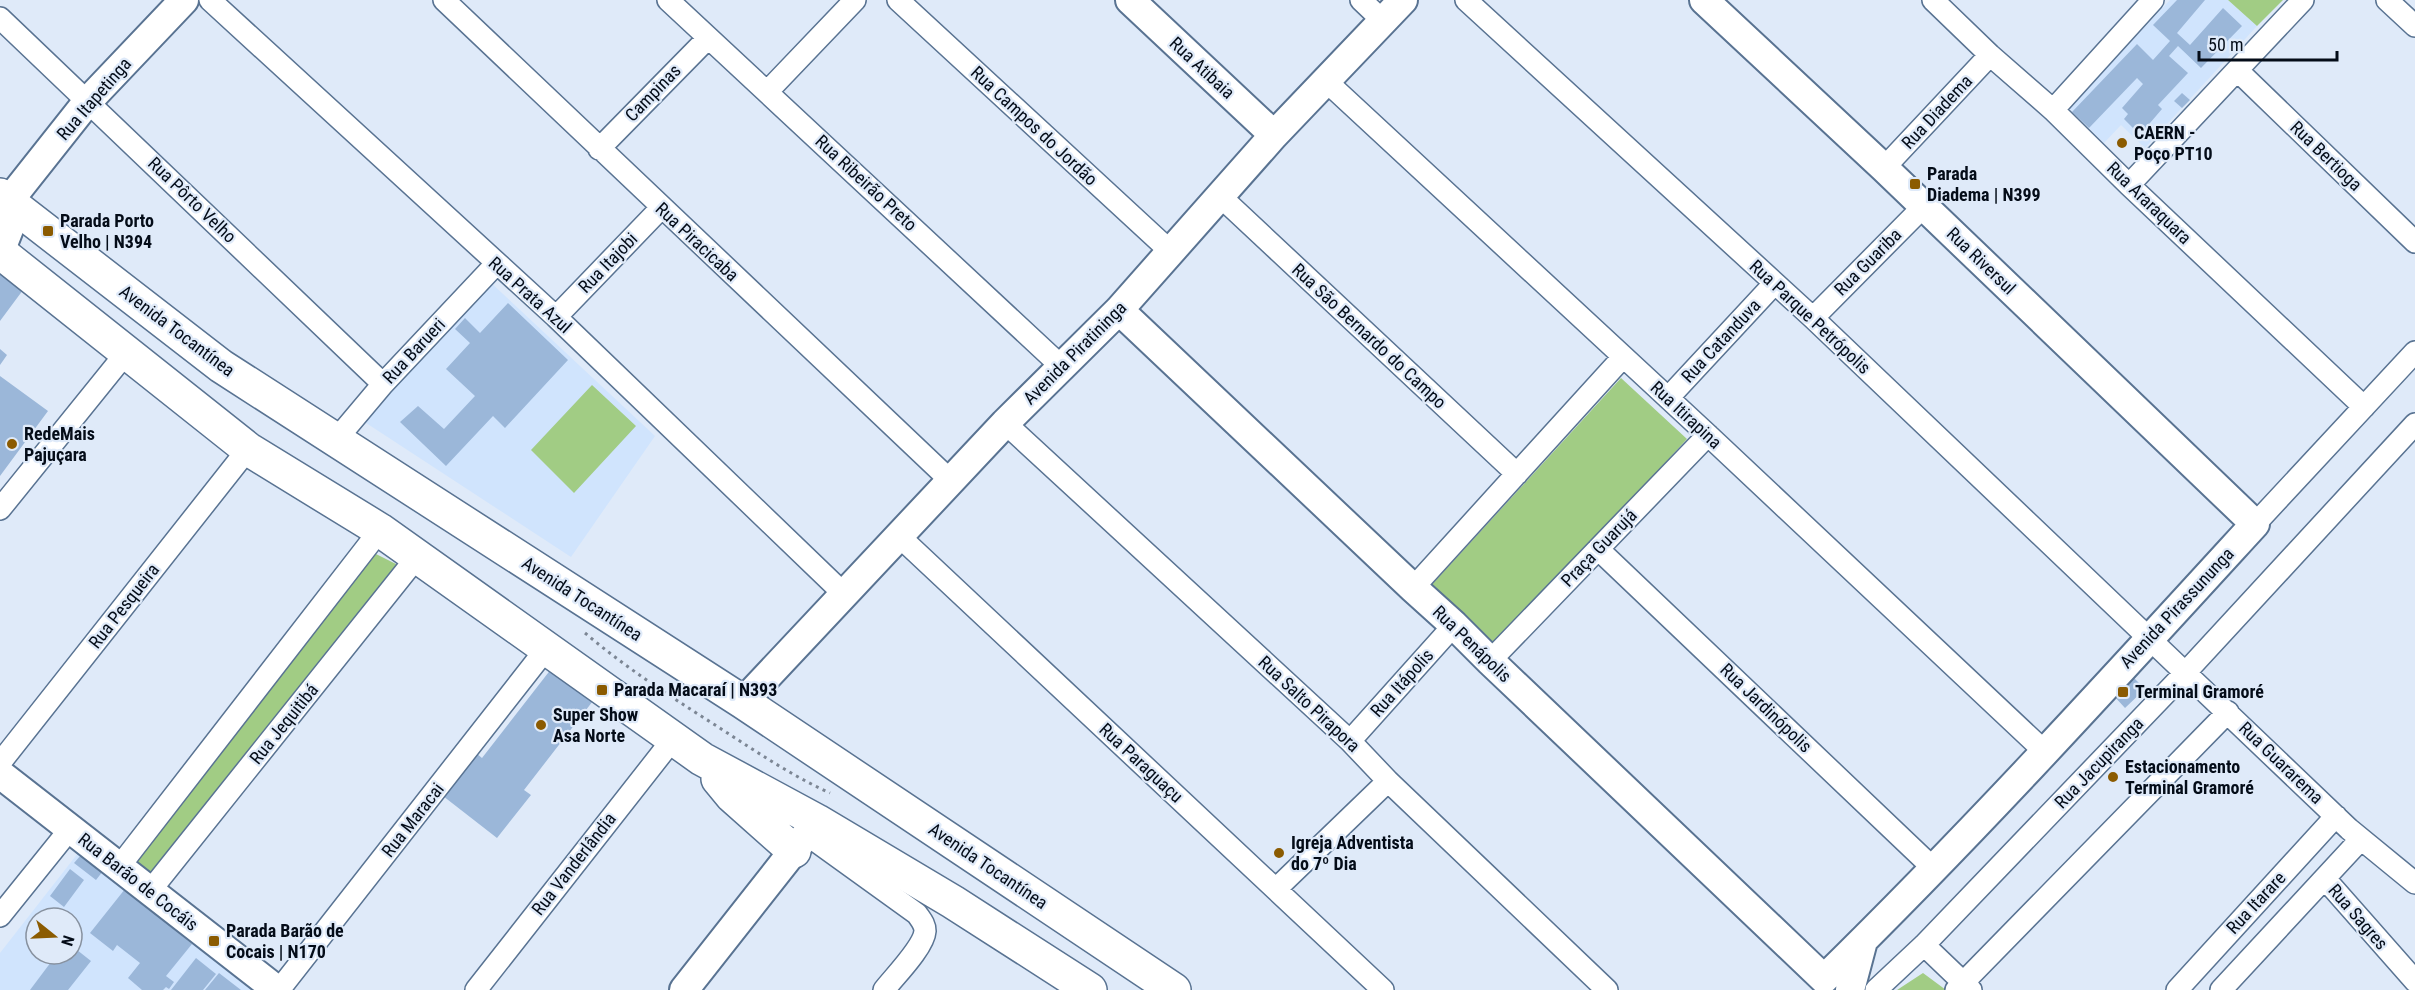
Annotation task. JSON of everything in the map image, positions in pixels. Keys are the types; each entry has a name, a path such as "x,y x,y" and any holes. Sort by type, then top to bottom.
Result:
{"main road":[{"name":"Avenida Tocantínea","path":"4,198 221,366 743,702 1174,990"},
{"path":"0,252 249,450 380,530 702,759 806,836 953,902 1090,990"}],"street":[{"name":"Rua Itapetinga","path":"4,198 88,101 184,0"},
{"name":"Rua Prata Azul","path":"210,0 556,317 844,595"},
{"name":"Rua Piracicaba","path":"444,0 952,482"},
{"name":"Rua Ribeirão Preto","path":"668,0 1062,367"},
{"path":"768,91 855,0"},
{"name":"Rua Campos do Jordão","path":"898,0 1170,251"},
{"name":"Rua Atibaia","path":"1130,0 1274,135"},
{"path":"1361,0 1383,21"},
{"name":"Avenida Piratininga","path":"743,702 1005,423 1119,310 1274,135 1403,0"},
{"name":"Rua Parque Petrópolis","path":"1466,0 1813,318 2149,640"},
{"name":"Rua Riversul","path":"1704,0 1924,206 2255,524"},
{"name":"Rua Araraquara","path":"1933,0 1990,55 2053,110 2364,407"},
{"path":"2053,110 2153,0"},
{"path":"2130,185 2303,0"},
{"path":"2387,0 2415,26"},
{"name":"Rua Pôrto Velho","path":"0,18 383,384"},
{"name":"Campinas","path":"599,149 708,38"},
{"name":"Rua Diadema","path":"1884,168 1990,55"},
{"name":"Rua Bertioga","path":"2237,70 2415,242"},
{"name":"Rua Itirapina","path":"1326,81 1708,435 2044,752"},
{"name":"Rua São Bernardo do Campo","path":"1221,197 1517,474"},
{"path":"0,252 10,224 4,198"},
{"name":"Rua Guariba","path":"1813,318 1924,206"},
{"name":"Rua Itajobi","path":"556,317 661,208"},
{"name":"Rua Barueri","path":"335,441 383,384 496,264"},
{"name":"Rua Catanduva","path":"1668,398 1774,284"},
{"name":"Rua Penápolis","path":"1119,310 1455,625 1819,985"},
{"name":"Avenida Pirassununga","path":"1819,985 2044,752 2415,352"},
{"path":"0,509 126,353"},
{"path":"1413,588 1623,357"},
{"name":"Rua Salto Pirapora","path":"1005,423 1350,741 1388,781 1607,990"},
{"name":"Rua Jacupiranga","path":"1876,990 1924,945 2186,672 2415,424"},
{"name":"Praça Guarujá","path":"1490,661 1708,435"},
{"name":"Rua Pesqueira","path":"0,763 249,450"},
{"path":"120,867 380,530"},
{"name":"Rua Paraguaçu","path":"900,537 1383,990"},
{"name":"Rua Jardinópolis","path":"1598,549 1933,868"},
{"name":"Rua Jequitibá","path":"150,891 417,557"},
{"name":"Rua Itápolis","path":"1350,741 1455,625"},
{"name":"Rua Guararema","path":"2149,640 2186,672 2361,839 2415,883"},
{"name":"Rua Maracai","path":"278,990 546,649"},
{"path":"1924,945 1963,987 2228,712"},
{"name":"Rua Vanderlândia","path":"476,990 673,739"},
{"name":"Rua Barão de Cocáis","path":"0,774 278,990"},
{"path":"1276,889 1388,781"},
{"name":"Rua Itarare","path":"2177,990 2336,816"},
{"path":"0,916 70,829"},
{"path":"684,990 806,836 917,914 924,924 925,934 919,946 884,990"},
{"name":"Rua Itarare","path":"2221,990 2326,880 2361,839"},
{"name":"Rua Sagres","path":"2326,880 2415,981"},
{"name":"Avenida Pirassununga","path":"1850,990 1863,941"}],"shaded area":[{"path":"2170,0 2228,0 2257,26 2145,148 2121,125 2104,143 2069,108"},
{"path":"488,280 655,436 571,557 360,419"},
{"path":"82,848 165,919 164,921 251,990 0,990 0,953 24,922 24,966 84,966 84,906 37,906"}],"green space":[{"path":"2228,0 2283,0 2257,26"},
{"path":"1621,378 1687,439 1492,652 1426,591"},
{"path":"592,385 636,426 574,493 531,450"},
{"path":"376,554 400,566 154,877 130,860"},
{"path":"1923,973 1946,990 1897,990"}],"building":[{"path":"2177,0 2205,0 2177,33 2190,45 2223,8 2242,26 2201,68 2178,46 2169,56 2188,73 2158,105 2162,109 2144,130 2138,124 2133,128 2124,119 2128,114 2122,108 2143,84 2137,78 2089,128 2072,112 2137,44 2153,60 2170,41 2153,25"},
{"path":"2182,93 2190,100 2182,108 2174,101"},
{"path":"0,272 23,290 0,321"},
{"path":"508,303 568,360 505,428 493,416 446,466 400,422 418,406 444,429 475,396 446,369 470,343 455,329 465,318 480,333"},
{"path":"0,349 7,355 0,365"},
{"name":"RedeMais Pajuçara","path":"0,376 48,411 0,476"},
{"name":"Super Show Asa Norte","path":"555,664 596,697 524,790 531,795 497,838 443,796 476,753 482,758"},
{"name":"Terminal Gramoré","path":"2130,674 2145,689 2125,708 2113,695"},
{"path":"81,855 103,871 96,880 74,863"},
{"path":"70,869 84,880 65,906 50,896"},
{"path":"125,889 192,944 166,976 174,982 169,989 166,987 163,990 142,990 128,978 140,963 117,945 113,951 90,933"},
{"path":"84,955 91,961 68,990 30,990 48,966 84,966"},
{"path":"196,958 216,974 203,990 171,990"},
{"path":"219,973 241,990 205,990"}],"place":[{"name":"CAERN - Poço PT10","path":"2122,143"},
{"name":"Parada Diadema | N399","path":"1915,184"},
{"name":"Parada Porto Velho | N394","path":"48,231"},
{"name":"RedeMais Pajuçara","path":"12,444"},
{"name":"Parada Macaraí | N393","path":"602,690"},
{"name":"Terminal Gramoré","path":"2123,692"},
{"name":"Super Show Asa Norte","path":"541,725"},
{"name":"Estacionamento Terminal Gramoré","path":"2113,777"},
{"name":"Igreja Adventista do 7º Dia","path":"1279,853"},
{"name":"Parada Barão de Cocais | N170","path":"214,941"}]}
